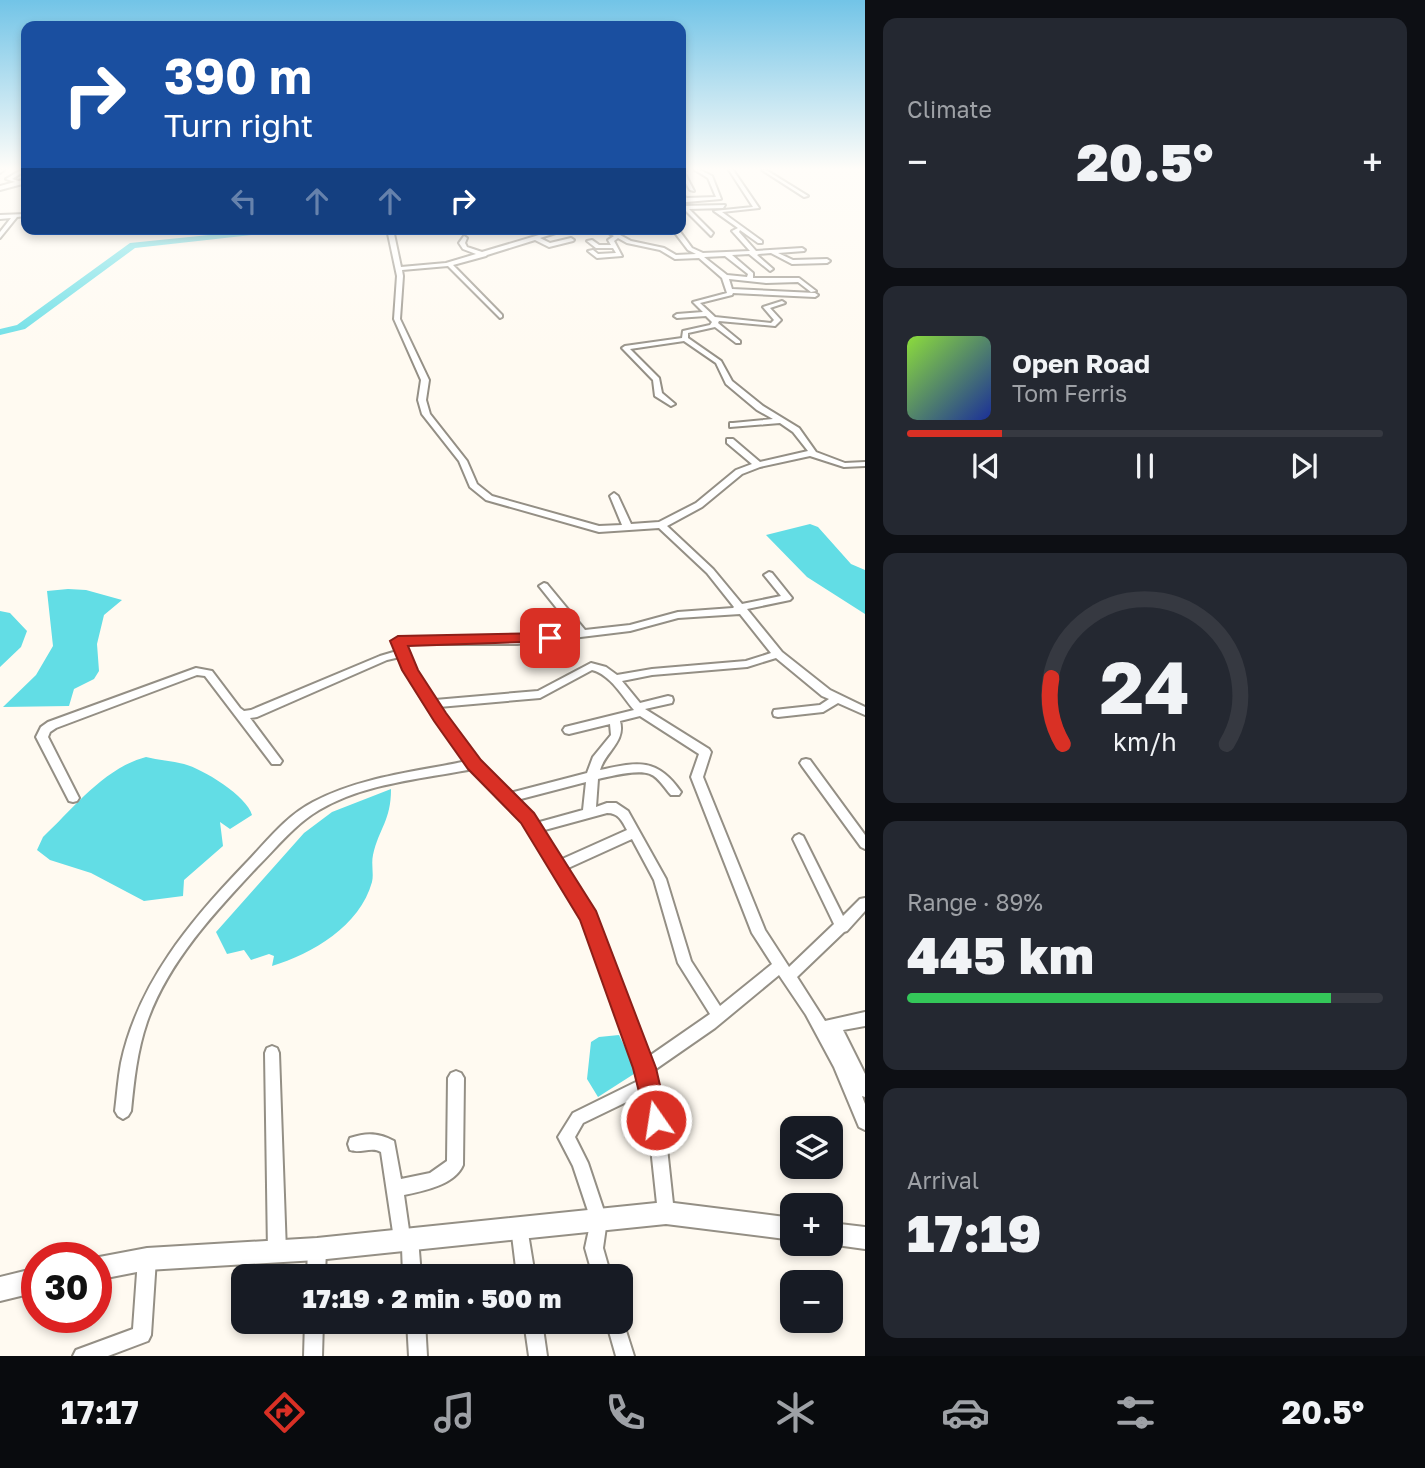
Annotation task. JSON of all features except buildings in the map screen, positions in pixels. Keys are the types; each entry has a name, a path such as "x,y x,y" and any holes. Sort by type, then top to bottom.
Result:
{"main road":[{"path":"112,1266 147,1259 317,1249 666,1213 780,1227"},
{"path":"843,1235 865,1238"},
{"path":"0,1289 21,1284"}],"street":[{"path":"737,233 770,269"},
{"path":"746,233 760,242"},
{"path":"392,235 398,269 397,319 425,380 422,400 426,414 463,461 473,485 489,498 503,504 599,528 661,525 699,505 739,472 813,453"},
{"path":"398,269 449,264 484,256 548,235"},
{"path":"680,235 690,249 725,277 729,295 696,302 738,342"},
{"path":"591,251 597,256 620,255 611,240 618,236 629,242 662,249 675,257 802,250"},
{"path":"464,238 462,243 466,248 484,256"},
{"path":"537,239 548,244 571,240"},
{"path":"590,242 598,247 615,246"},
{"path":"774,253 792,262 827,261"},
{"path":"727,254 751,274 750,279"},
{"path":"449,264 500,316"},
{"path":"725,277 799,280 814,293 728,291"},
{"path":"741,278 757,292"},
{"path":"677,316 774,325 778,320 766,306 782,303"},
{"path":"685,339 685,332 713,321"},
{"path":"703,351 713,321"},
{"path":"671,404 658,394 656,380 648,370 625,348 685,339 719,362 729,382 796,430 813,453 844,465 865,464"},
{"path":"733,425 780,421"},
{"path":"730,441 758,465"},
{"path":"614,496 628,528"},
{"path":"661,525 710,571 739,610 778,654 837,699 865,711"},
{"path":"666,1213 658,1130 647,1076 589,917 534,828 475,764 433,704 398,641 550,638 630,628 678,615 739,610 787,598 769,575"},
{"path":"544,586 583,633"},
{"path":"550,638 561,658"},
{"path":"242,715 267,709 384,657 403,653"},
{"path":"615,680 652,672 747,664 778,654"},
{"path":"433,704 540,694 591,666 602,669 615,680 639,709 705,752 697,777 759,933 827,1027 865,1090"},
{"path":"73,798 42,737 45,730 52,725 196,671 208,673 230,705 242,715 276,761"},
{"path":"778,713 823,708 837,699"},
{"path":"569,730 614,719 668,700"},
{"path":"589,813 592,776 597,760 616,736 614,719"},
{"path":"123,1111 125,1072 132,1041 159,980 182,943 296,819 310,809 373,783 475,764"},
{"path":"806,764 865,844"},
{"path":"509,798 592,776 649,769 656,772 675,792"},
{"path":"534,828 615,808 624,814 660,878 685,963 719,1016"},
{"path":"559,866 635,832"},
{"path":"799,839 842,927"},
{"path":"599,1264 594,1248 599,1220 579,1163 566,1137 578,1118 647,1076 719,1016 842,927 865,903"},
{"path":"827,1027 865,1019"},
{"path":"827,1027 865,1122"},
{"path":"272,1053 277,1252"},
{"path":"395,1188 434,1180 456,1165 456,1078"},
{"path":"356,1144 378,1141 386,1144 410,1264"},
{"path":"519,1227 524,1264"},
{"path":"316,1264 317,1249"},
{"path":"82,1356 142,1335 147,1259"},
{"path":"313,1356 314,1334"},
{"path":"417,1334 418,1356"},
{"path":"534,1334 535,1356"},
{"path":"619,1334 625,1356"}],"water":[{"path":"810,524 818,527 851,564 865,570 865,614 807,577 766,535"},
{"path":"86,590 122,600 104,615 97,644 99,671 94,679 74,689 69,706 3,707 36,675 53,646 47,591"},
{"path":"0,611 10,613 27,631 21,647 0,667"},
{"path":"146,757 184,764 202,771 233,792 252,815 230,829 220,822 223,846 184,880 183,896 144,901 91,873 50,860 37,850 43,837 90,790 117,770"},
{"path":"391,789 387,817 373,855 372,882 366,898 346,925 318,946 272,966 274,956 269,954 251,960 244,950 227,954 216,932 304,833 332,812"},
{"path":"619,1035 637,1072 598,1097 587,1079 591,1042 599,1037"}],"waterway":[{"path":"0,332 21,327 133,245 237,235"}],"route":[{"path":"550,638 398,641 410,670 440,717 475,764 491,777 527,818 589,917 603,949 609,977 645,1068 656,1120"}]}
